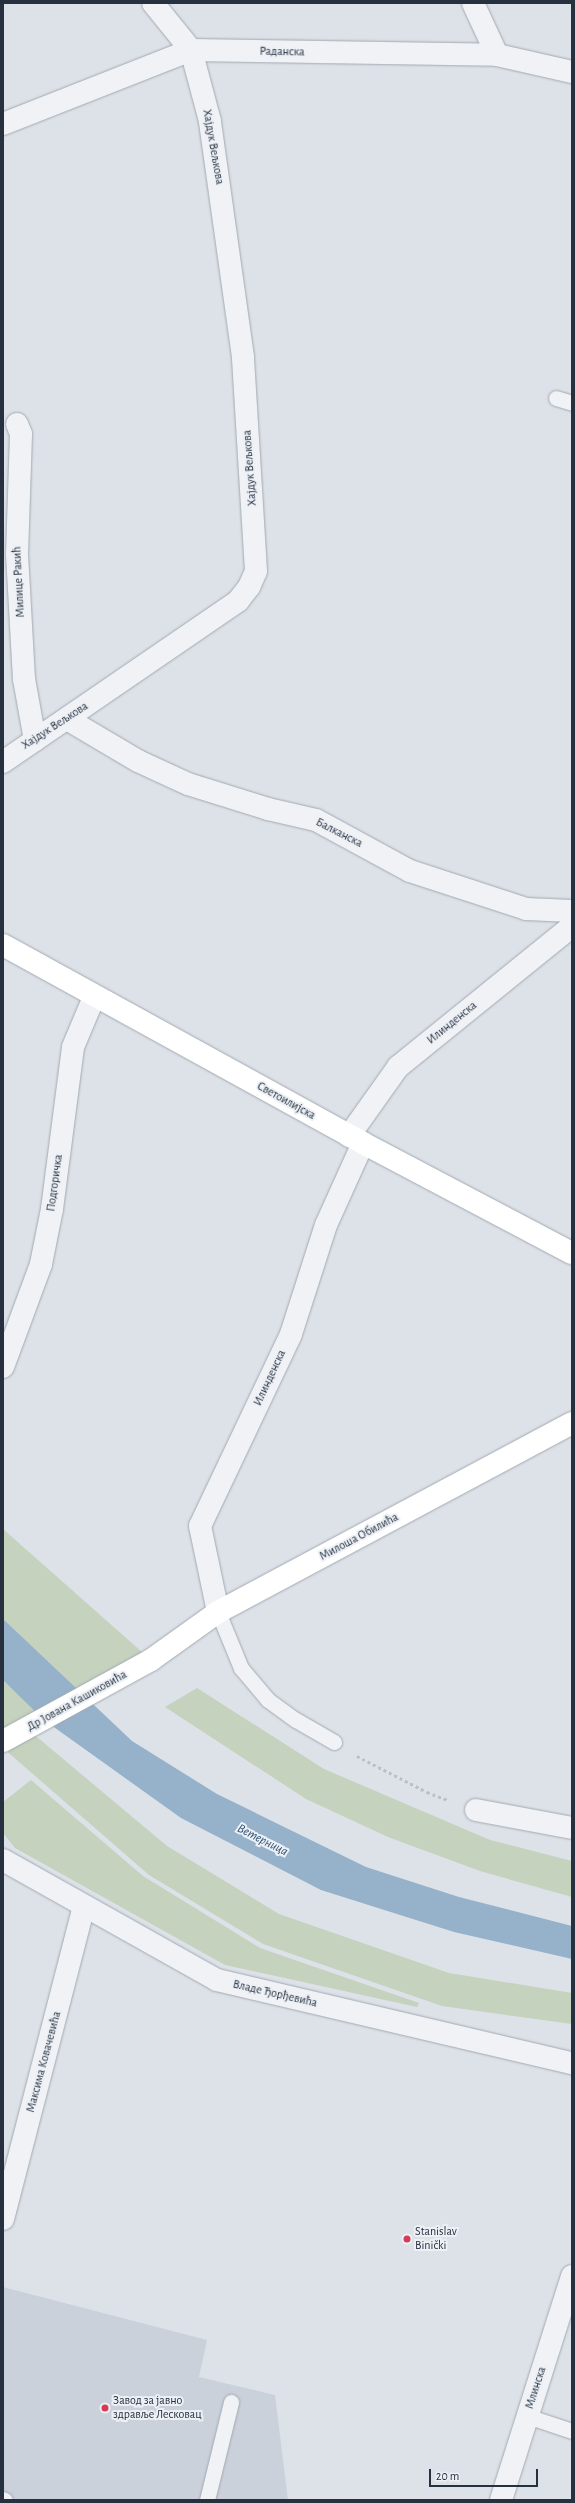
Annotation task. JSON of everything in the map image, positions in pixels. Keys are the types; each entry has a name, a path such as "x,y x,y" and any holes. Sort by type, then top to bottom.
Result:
{"street":[{"path":"153,3 191,50"},
{"path":"473,3 497,55"},
{"name":"Раданска","path":"3,124 191,50 497,55 572,72"},
{"name":"Хајдук Вељкова","path":"3,762 68,719 238,601 249,587 256,571 243,357 210,121 191,50"},
{"name":"Милице Ракић","path":"18,424 21,434 18,562 24,678 35,740"},
{"name":"Балканска","path":"68,719 138,761 188,784 268,809 316,820 410,870 526,909 572,911"},
{"name":"Илинденска","path":"218,1612 200,1526 291,1334 326,1225 356,1140 398,1067 572,926"},
{"name":"Светоилијска","path":"3,945 356,1140 572,1253"},
{"name":"Подгоричка","path":"3,1367 41,1264 52,1210 73,1047 94,996"},
{"name":"Милоша Обилића","path":"151,1660 218,1612 572,1423"},
{"name":"Др Јована Кашиковића","path":"3,1741 151,1660"},
{"path":"476,1810 572,1828"},
{"name":"Владе Ђорђевића","path":"3,1860 217,1980 572,2063"},
{"name":"Максима Ковачевића","path":"3,2219 84,1906"},
{"name":"Млинска","path":"501,2500 572,2276"}],"lane":[{"path":"556,398 572,403"},
{"path":"218,1612 241,1668 268,1700 296,1720 334,1742"},
{"path":"207,2500 231,2402"},
{"path":"527,2416 572,2431"}],"path":[{"path":"334,1742 380,1769 427,1792 476,1810"}],"shaded area":[{"path":"3,2287 207,2340 199,2377 275,2395 288,2500 3,2500"}],"green space":[{"path":"3,1529 151,1660 3,1741"},
{"path":"197,1688 324,1769 490,1840 572,1861 572,1897 480,1871 388,1837 306,1799 165,1707"},
{"path":"31,1732 167,1846 279,1914 449,1973 572,1993 572,2024 442,2006 263,1944 149,1875 3,1748"},
{"path":"31,1780 143,1876 260,1948 419,2003 417,2007 225,1965 15,1848 3,1833 3,1802"}],"water":[{"name":"Ветерница","path":"3,1619 132,1741 217,1794 366,1867 459,1897 572,1926 572,1959 454,1932 321,1890 181,1818 44,1720 3,1680"}],"place":[{"name":"Stanislav Binički","path":"407,2239"},
{"name":"Завод за јавно здравље Лесковац","path":"105,2408"}]}
